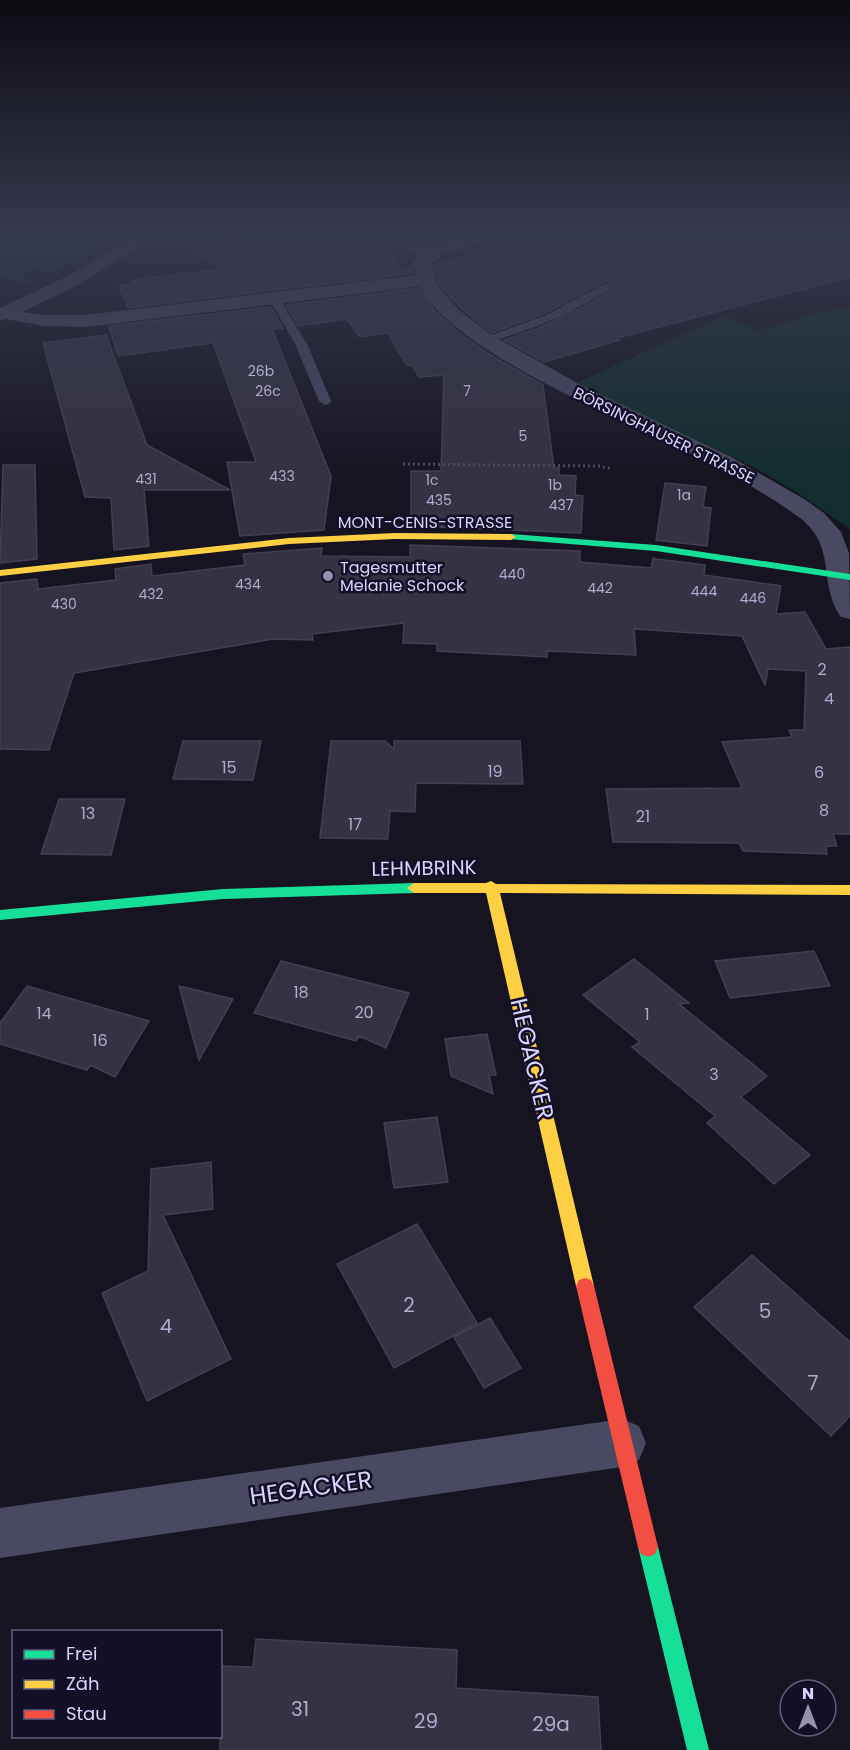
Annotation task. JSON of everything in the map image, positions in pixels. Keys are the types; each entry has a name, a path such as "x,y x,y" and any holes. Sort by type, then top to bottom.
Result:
{"street":[{"path":"5,315 51,322 86,321 138,315"},
{"name":"BÖRSINGHAUSER STRASSE","path":"455,315 520,361 566,386 722,461 801,507 828,530 835,542 844,575 842,592 850,611"},
{"name":"MONT-CENIS-STRASSE","path":"0,573 288,540 404,536 595,543 711,555 844,575"},
{"name":"LEHMBRINK","path":"0,915 129,901 296,890 491,886 850,890"},
{"name":"HEGACKER","path":"491,886 622,1443 698,1750"},
{"name":"HEGACKER","path":"0,1533 622,1443"}],"lane":[{"path":"284,315 302,346 325,401"},
{"path":"488,339 519,331 554,315"}],"path":[{"path":"403,464 599,466 612,469"}],"green space":[{"path":"813,315 850,315 850,529 798,493 755,468 576,383 725,316 758,331"}],"building":[{"path":"206,315 275,315 283,328 272,329 331,476 324,530 240,536 227,462 256,462 213,343 118,356 109,326"},
{"path":"292,315 439,315 463,336 497,359 543,385 554,468 559,468 559,475 576,476 575,495 583,496 581,533 411,526 411,471 441,471 444,375 419,377 412,365 407,366 388,333 360,337 347,319 298,326"},
{"path":"469,315 541,315 492,333"},
{"path":"568,315 706,315 617,338 620,340 544,362 504,340 539,328"},
{"path":"106,335 147,445 230,490 144,490 149,546 114,550 111,498 85,497 43,343"},
{"path":"3,465 35,465 37,559 0,563"},
{"path":"665,483 706,487 703,507 711,508 707,546 656,540"},
{"path":"410,545 580,551 580,562 651,568 653,558 705,565 704,575 781,586 776,614 805,612 826,649 850,647 850,834 833,834 837,846 826,846 827,854 743,851 739,843 613,842 606,789 742,788 722,742 792,737 789,730 804,730 806,671 768,669 765,685 742,636 634,629 636,655 547,651 547,657 437,651 437,644 403,643 404,623 312,634 313,640 273,639 74,673 49,750 0,749 0,583 37,579 38,589 116,580 115,569 151,564 152,576 245,565 243,554 322,548 321,556 410,557"},
{"path":"183,741 261,741 253,780 173,779"},
{"path":"331,741 385,741 394,749 394,741 520,741 523,784 416,783 415,812 390,811 388,839 320,838"},
{"path":"59,799 125,799 111,855 41,854"},
{"path":"814,951 830,986 730,998 715,961"},
{"path":"634,959 689,1003 679,1004 767,1076 741,1097 810,1155 774,1184 707,1123 715,1116 632,1047 640,1042 583,995"},
{"path":"281,961 409,993 386,1048 359,1036 356,1041 254,1013"},
{"path":"27,986 149,1021 115,1077 90,1065 87,1070 0,1044 0,1023"},
{"path":"179,986 233,999 199,1060"},
{"path":"487,1034 496,1075 489,1075 493,1094 451,1076 445,1039"},
{"path":"437,1117 448,1182 394,1188 384,1123"},
{"path":"211,1162 213,1209 163,1215 231,1359 147,1401 102,1293 148,1271 151,1169"},
{"path":"417,1224 477,1323 394,1368 337,1264"},
{"path":"752,1255 850,1342 850,1416 831,1436 694,1307"},
{"path":"490,1318 521,1368 484,1388 454,1337"},
{"path":"256,1639 457,1650 456,1688 598,1697 601,1750 220,1750 222,1666 253,1667"}],"traffic: fast":[{"path":"511,537 656,548 850,577"},
{"path":"0,915 223,894 414,888"},
{"path":"648,1547 698,1750"}],"traffic: slow":[{"path":"0,573 289,541 395,536 511,537"},
{"path":"491,886 585,1286"},
{"path":"414,888 850,890"}],"traffic: jam":[{"path":"585,1286 648,1547"}],"place":[{"name":"Tagesmutter Melanie Schock","path":"328,576"}]}
